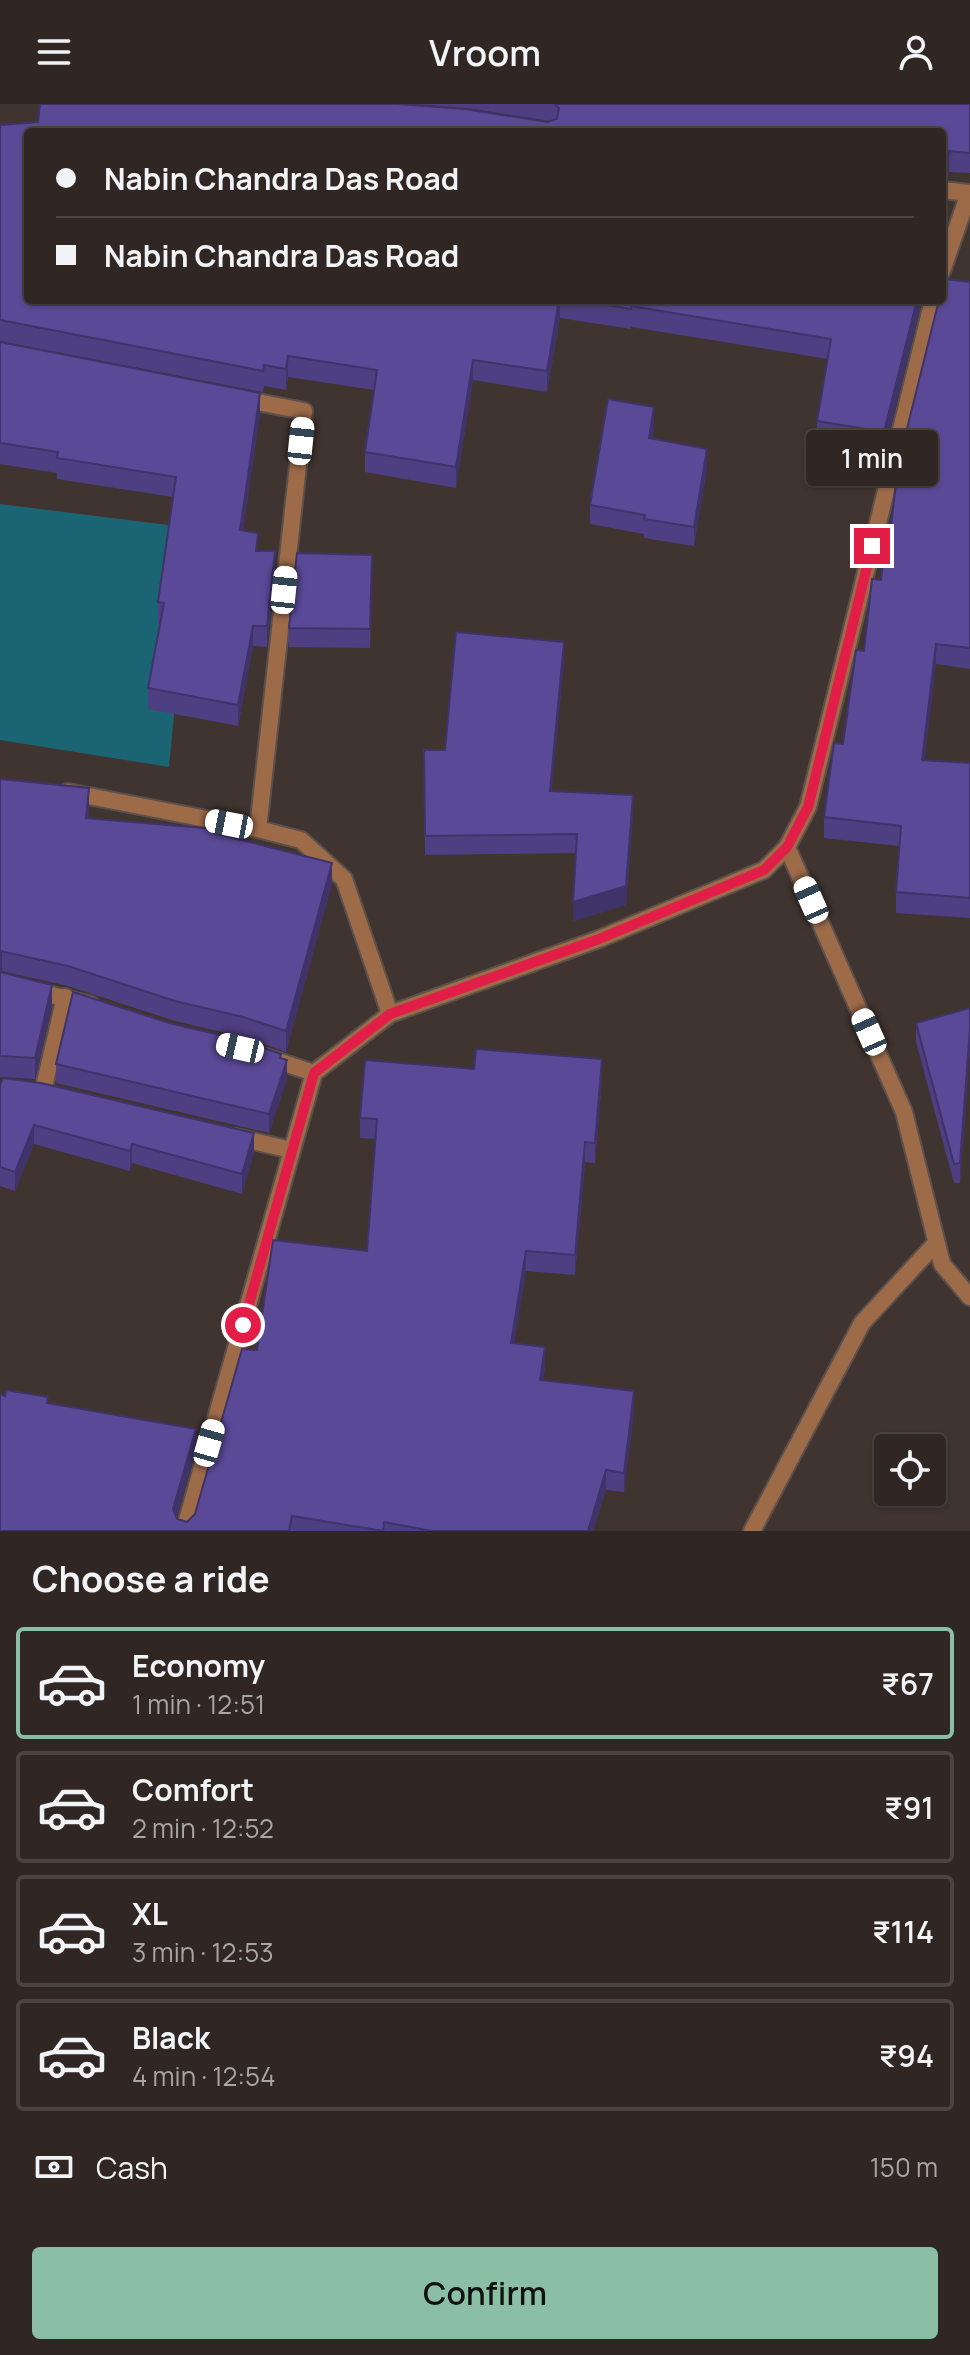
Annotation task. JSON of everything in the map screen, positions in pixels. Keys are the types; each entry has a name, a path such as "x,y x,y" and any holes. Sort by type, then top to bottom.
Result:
{"street":[{"path":"946,190 969,193 946,259"},
{"path":"184,1531 314,1073 390,1014 599,939 764,870 787,847 808,807 932,304"},
{"path":"228,396 304,411 258,829"},
{"path":"46,788 301,840 344,879 390,1014"},
{"path":"787,847 904,1112 942,1264 970,1297"},
{"path":"0,982 105,1010"},
{"path":"43,1091 65,997"},
{"path":"254,1053 314,1073"},
{"path":"213,1132 291,1150"},
{"path":"752,1531 862,1323 936,1243"}],"water":[{"path":"0,504 192,528 169,767 0,740"}],"building":[{"path":"40,104 397,104 465,109 547,122 557,119 559,108 555,104 970,104 970,153 949,151 946,159 946,128 24,128 24,304 558,304 547,371 473,360 456,467 365,452 377,370 288,356 286,369 264,365 263,371 0,320 0,125 38,122"},
{"path":"946,279 970,282 970,648 936,644 922,760 970,763 970,898 896,892 901,826 824,817 834,743 843,744 856,650 864,651 872,579 881,580 886,535 890,536 898,465 938,304 946,304"},
{"path":"601,304 916,304 884,432 817,421 831,339 631,306 631,309"},
{"path":"0,342 260,393 240,530 258,533 256,551 275,551 267,626 253,626 238,705 148,688 164,603 158,602 176,477 57,458 58,452 0,443"},
{"path":"608,399 654,407 649,438 707,449 694,527 644,519 645,515 590,505"},
{"path":"297,553 372,555 370,629 289,628"},
{"path":"456,632 564,642 550,791 633,795 626,886 573,902 577,834 425,836 424,750 445,750"},
{"path":"0,779 89,788 86,818 215,829 214,833 332,863 286,1031 175,1001 68,966 0,951"},
{"path":"0,972 52,985 35,1058 0,1056"},
{"path":"73,992 281,1054 280,1058 287,1060 269,1114 56,1064"},
{"path":"970,1008 960,1163 954,1164 916,1023"},
{"path":"476,1049 602,1059 595,1143 585,1142 575,1255 526,1251 511,1343 545,1347 540,1380 634,1391 624,1473 606,1470 588,1531 432,1531 384,1522 383,1531 292,1516 289,1531 0,1531 0,1394 5,1396 6,1390 48,1397 47,1403 196,1429 173,1509 177,1519 187,1522 195,1514 242,1349 257,1350 273,1240 367,1251 377,1119 360,1118 365,1060 474,1069"},
{"path":"3,1078 41,1083 254,1133 242,1174 132,1144 130,1151 34,1125 15,1172 0,1167 0,1086"}],"route":[{"path":"243,1325 314,1073 390,1014 599,939 764,870 787,847 808,807 872,546"}]}
